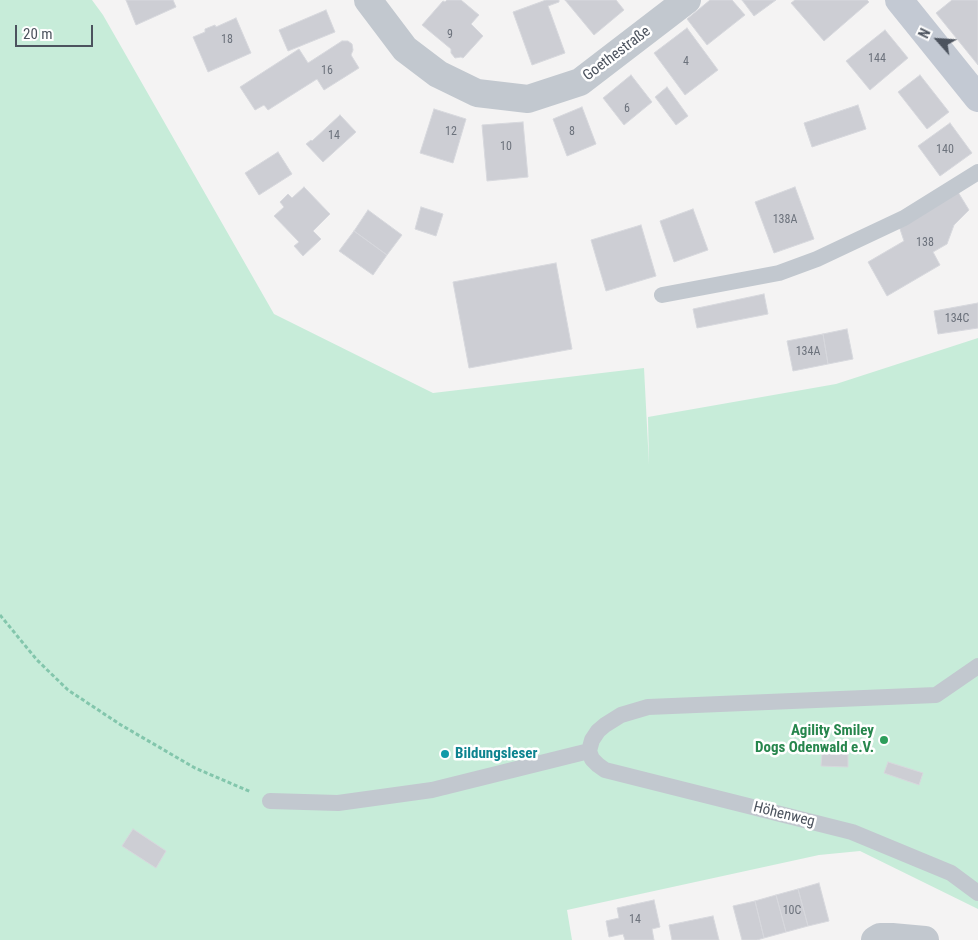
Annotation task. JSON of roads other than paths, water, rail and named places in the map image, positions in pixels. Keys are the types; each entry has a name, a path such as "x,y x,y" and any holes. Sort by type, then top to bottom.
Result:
{"main road":[{"path":"899,0 978,98"}],"street":[{"name":"Goethestraße","path":"368,0 405,49 438,74 477,92 528,99 580,82 687,0"},
{"path":"875,940 880,937 892,937 925,940"}],"lane":[{"path":"662,295 780,272 817,259 896,223 978,172"},
{"path":"270,801 338,804 432,790 590,751 592,740 605,725 621,715 648,706 936,695 978,666"},
{"name":"Höhenweg","path":"590,751 592,759 605,770 852,832 951,873 978,893"}],"place":[{"name":"Agility Smiley Dogs Odenwald e.V.","path":"884,740"},
{"name":"Bildungsleser","path":"445,754"}]}
